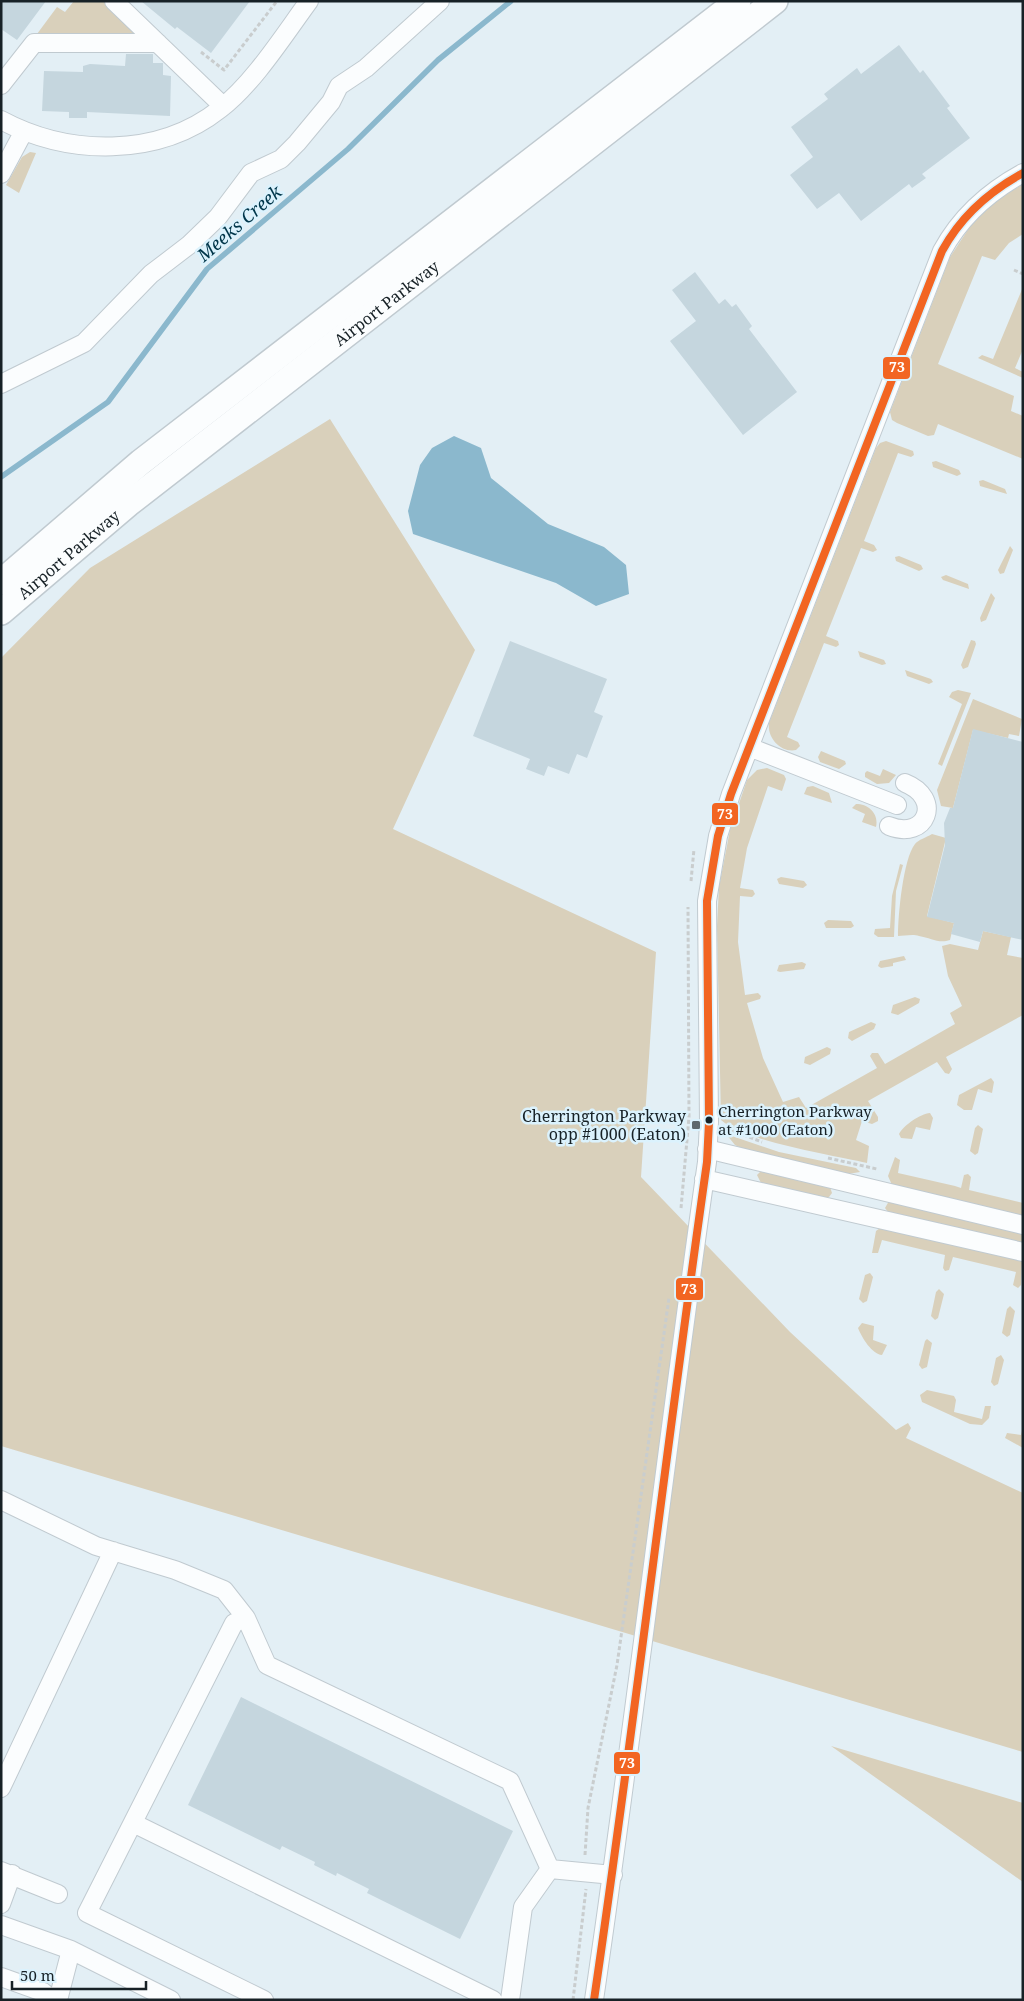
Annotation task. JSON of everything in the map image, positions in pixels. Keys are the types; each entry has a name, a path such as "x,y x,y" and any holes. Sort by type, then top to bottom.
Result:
{"highway":[{"path":"518,172 726,1"},
{"name":"Airport Parkway","path":"1,582 141,462 738,1"},
{"name":"Airport Parkway","path":"1,612 128,504 776,1"}],"street":[{"path":"114,1 223,106"},
{"path":"1,120 54,142 96,147 136,144 174,134 206,119 223,106 250,78 309,1"},
{"path":"1,384 84,343 151,274 189,245 218,217 251,173 281,159 297,144 331,102 339,86 366,68 440,1"},
{"path":"1,85 34,43 158,43"},
{"path":"1,174 24,131"},
{"path":"594,2000 613,1875 669,1430 704,1179 707,1149 709,885 723,818 942,251 969,211 993,192 1023,173"},
{"path":"749,747 897,805"},
{"path":"889,826 901,830 910,830 919,825 925,818 926,804 923,794 905,783"},
{"path":"707,1149 1023,1224"},
{"path":"704,1179 1023,1252"},
{"path":"1,1500 96,1546 175,1570 224,1590 246,1618 267,1665 510,1781 550,1869"},
{"path":"1,1788 113,1551"},
{"path":"246,1618 234,1623 88,1913 264,2000"},
{"path":"133,1823 493,2000"},
{"path":"550,1869 613,1875"},
{"path":"510,2000 523,1907 550,1869"},
{"path":"1,1904 6,1872 58,1894"},
{"path":"1,1926 71,1950 170,2000"},
{"path":"58,2000 71,1950"},
{"path":"1,1977 43,1992 53,2000"}],"path":[{"path":"201,52 224,70 277,1"},
{"path":"1014,270 1023,274"},
{"path":"690,890 694,849"},
{"path":"681,1210 689,1117 689,900"},
{"path":"728,1129 768,1144"},
{"path":"822,1157 876,1169"},
{"path":"573,2000 586,1897 588,1808 617,1665 670,1292"}],"shaded area":[{"path":"74,1 104,1 138,35 37,34 57,7 65,12"},
{"path":"30,152 36,153 19,193 6,185 22,157"},
{"path":"1023,184 1023,234 1009,243 995,260 982,256 938,364 1014,396 1011,411 1023,416 1023,459 938,424 934,435 928,436 892,420 890,412 950,257 975,219 998,199"},
{"path":"1023,287 1023,349 1015,368 1023,372 1023,378 978,358 982,355 993,359"},
{"path":"330,419 475,650 393,829 656,952 641,1177 790,1332 896,1430 908,1423 911,1428 906,1438 1023,1493 1023,1752 1,1446 1,658 90,568"},
{"path":"886,441 913,451 914,455 911,457 898,453 864,541 874,545 877,550 873,552 861,548 826,636 838,641 839,645 836,647 824,643 787,737 798,742 800,746 796,750 785,749 780,747 773,739 770,734 769,723 876,448 880,443"},
{"path":"936,461 959,470 961,474 957,476 933,467 932,462"},
{"path":"983,480 1005,489 1007,494 980,486 979,481"},
{"path":"1010,546 1013,550 1004,573 1000,574 998,570"},
{"path":"899,556 921,565 923,569 919,571 896,561 895,557"},
{"path":"946,575 968,584 969,589 943,580 941,577"},
{"path":"991,593 995,598 986,620 981,622 980,618"},
{"path":"971,640 975,641 976,644 968,667 963,669 961,665"},
{"path":"858,651 884,660 886,664 882,665 860,657"},
{"path":"905,670 931,679 933,682 929,684 907,676"},
{"path":"958,690 971,693 942,766 938,764 962,704 949,697 952,692"},
{"path":"973,699 1022,719 1019,736 1009,734 1008,738 973,730 953,808 941,806 937,790"},
{"path":"821,751 845,761 846,764 839,769 820,762 818,757"},
{"path":"767,768 784,775 786,779 782,791 768,786 747,848 740,888 753,890 755,894 752,897 740,896 738,942 745,995 758,993 761,996 760,999 747,1003 763,1058 783,1102 799,1097 806,1108 877,1068 870,1056 872,1053 878,1053 885,1064 955,1024 950,1013 962,1006 948,976 942,946 950,944 978,950 983,931 1011,937 1007,955 1023,958 1023,1015 946,1057 952,1069 949,1074 945,1073 937,1062 868,1101 878,1117 878,1121 872,1124 862,1121 856,1140 869,1146 867,1163 769,1141 733,1128 721,1120 717,926 719,887 730,830 747,780 757,770"},
{"path":"883,769 896,775 889,783 877,784 865,777 867,771 880,776"},
{"path":"813,786 829,793 832,803 804,794 807,787"},
{"path":"856,804 861,804 872,811 877,822 876,827 862,822 865,814 852,808"},
{"path":"932,834 946,838 927,916 954,923 950,940 946,941 917,935 898,936 900,902 907,862 915,844"},
{"path":"900,864 903,865 896,891 894,937 878,937 874,934 875,929 890,928 892,896"},
{"path":"781,877 804,881 807,885 803,888 779,884 777,879"},
{"path":"828,920 851,921 854,926 851,928 826,928 824,923"},
{"path":"904,956 906,960 893,963 893,966 881,968 878,966 880,961"},
{"path":"802,962 806,964 804,969 777,971 779,965"},
{"path":"915,997 920,999 919,1003 898,1015 891,1013 893,1005"},
{"path":"871,1022 876,1024 874,1029 852,1041 848,1038 849,1032"},
{"path":"827,1047 831,1049 830,1054 810,1065 804,1063 805,1057"},
{"path":"991,1078 994,1082 992,1093 978,1089 972,1110 964,1110 957,1105 959,1095"},
{"path":"930,1113 933,1118 930,1130 916,1127 912,1139 901,1138 899,1134 908,1124 922,1115"},
{"path":"978,1125 983,1129 978,1153 975,1155 970,1151 975,1128"},
{"path":"726,1134 779,1152 856,1168 860,1172 848,1174 745,1150 735,1145"},
{"path":"895,1157 900,1160 898,1173 961,1188 964,1175 968,1174 971,1177 969,1190 1023,1203 1023,1216 892,1185 888,1176"},
{"path":"761,1171 830,1187 832,1193 829,1197 824,1198 761,1183 757,1175"},
{"path":"889,1201 1022,1231 1023,1245 888,1212 885,1208"},
{"path":"880,1228 1022,1260 1021,1285 1018,1288 1013,1285 1016,1272 953,1257 949,1270 945,1271 943,1268 945,1255 882,1240 878,1253 872,1253 876,1231"},
{"path":"870,1273 873,1277 867,1301 863,1303 859,1299 865,1275"},
{"path":"939,1289 944,1294 938,1318 935,1320 931,1316 936,1292"},
{"path":"1010,1306 1015,1311 1010,1335 1007,1337 1002,1333 1007,1309"},
{"path":"862,1323 874,1326 873,1340 887,1345 882,1355 871,1349 865,1341 858,1328"},
{"path":"927,1339 932,1343 927,1367 922,1369 919,1365"},
{"path":"1001,1355 1004,1360 998,1384 994,1386 991,1382 996,1358"},
{"path":"927,1390 954,1396 956,1400 954,1412 982,1419 985,1406 991,1406 989,1418 982,1425 970,1424 922,1402 920,1395"},
{"path":"1023,1427 1023,1448 1005,1438 1007,1433 1021,1435"},
{"path":"831,1746 1023,1803 1023,1882"}],"water":[{"path":"454,436 481,448 491,478 548,524 604,547 626,565 629,594 596,606 556,583 413,534 408,511 420,465 432,448"}],"building":[{"path":"1,1 46,1 17,40 1,29"},
{"path":"141,1 250,1 211,53 177,27 175,29"},
{"path":"899,45 920,73 923,70 950,106 947,108 970,138 922,174 926,178 912,188 909,184 861,221 839,193 817,209 790,175 813,157 791,127 828,99 824,94 857,68 861,74"},
{"path":"126,54 153,54 153,63 163,63 163,75 171,76 170,116 87,112 87,118 69,118 69,112 42,111 44,71 83,72 83,66 90,64 125,66"},
{"path":"695,272 719,304 725,299 732,307 736,304 752,326 749,329 797,392 743,435 670,341 696,321 672,290"},
{"path":"510,641 607,679 594,712 603,716 587,758 577,754 569,774 548,766 544,776 526,769 530,759 473,736"},
{"path":"973,729 1023,742 1023,940 983,931 980,942 951,934 954,923 927,917 945,845 944,823 950,808 953,808"},
{"path":"241,1697 513,1831 460,1939 367,1893 369,1889 337,1873 336,1876 314,1865 315,1862 282,1846 280,1850 188,1805"}],"waterway":[{"name":"Meeks Creek","path":"1,477 108,402 207,269 348,149 438,60 511,1"}],"transit line":[{"name":"73","path":"594,2000 707,1162 709,1122 707,901 718,836 731,794 942,251 958,227 976,206 998,188 1023,173"}],"place":[{"name":"Cherrington Parkway at #1000 (Eaton)","path":"709,1120"},
{"name":"Cherrington Parkway opp #1000 (Eaton)","path":"696,1125"}]}
